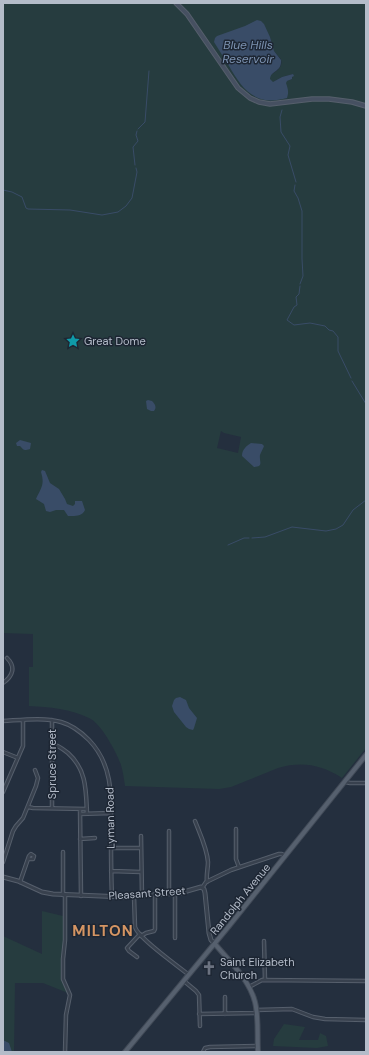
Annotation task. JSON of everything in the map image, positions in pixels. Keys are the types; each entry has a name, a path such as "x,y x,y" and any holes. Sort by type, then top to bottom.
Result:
{"main road":[{"path":"176,3 187,14 238,88 250,98 259,102 270,104 312,99 329,99 352,102 366,106"},
{"name":"Randolph Avenue","path":"125,1052 215,944 366,755"},
{"path":"215,944 238,971 249,987 254,998 258,1052"}],"street":[{"path":"3,683 9,678 12,671 11,662 7,658"},
{"name":"Lyman Road","path":"3,720 52,720 64,723 74,728 87,738 97,750 103,760 108,774 110,788 112,897"},
{"path":"3,792 23,744 24,720"},
{"name":"Spruce Street","path":"52,720 52,808"},
{"path":"52,744 69,754 80,767 86,784 87,814"},
{"path":"3,752 18,758"},
{"path":"3,862 16,826 23,818 37,782 35,770"},
{"path":"345,782 366,783"},
{"path":"28,807 87,809"},
{"path":"80,809 81,896"},
{"path":"80,814 111,813"},
{"path":"195,821 207,852 207,882"},
{"path":"236,829 236,859 239,867"},
{"path":"169,831 169,894"},
{"path":"141,836 142,896"},
{"path":"80,839 95,838"},
{"path":"111,848 141,848"},
{"path":"63,852 65,938 63,979 70,995 65,1022 65,1052"},
{"path":"215,944 210,938 205,893 202,888 204,884 239,867 279,854 285,856"},
{"path":"20,882 28,859"},
{"path":"111,871 141,872"},
{"name":"Pleasant Street","path":"3,877 50,894 81,896 142,896 185,892 199,887 202,888"},
{"path":"175,893 175,938"},
{"path":"137,958 127,948 140,935 155,930 154,895"},
{"path":"134,896 135,927 137,931 189,975"},
{"path":"264,941 264,980"},
{"path":"249,987 264,980 366,981"},
{"path":"184,981 199,995 200,1026"},
{"path":"225,997 225,1014"},
{"path":"199,1014 225,1014 294,1009 313,1017 325,1019 366,1020"},
{"path":"203,1052 206,1048 210,1047 258,1046"}],"green space":[{"path":"3,3 366,3 366,748 342,778 319,767 295,765 278,768 231,787 219,789 125,786 121,765 116,753 108,739 94,721 82,715 67,711 29,706 29,667 33,667 33,634 3,633","holes":["264,26 273,49 282,63 279,69 271,75 269,79","293,74 292,79 287,81 275,81","221,431 241,437 238,453 217,448"]},
{"path":"42,911 63,916 64,938 62,979 68,993 43,983 15,983 14,1052 3,1052 3,936 42,954"},
{"path":"284,1024 305,1027 299,1040 318,1040 320,1033 326,1036 328,1046 317,1048 273,1046 274,1039"}],"water":[{"name":"Blue Hills Reservoir","path":"257,20 264,24 274,51 281,60 280,67 272,74 270,79 273,82 282,77 293,74 294,76 286,83 288,90 287,98 265,100 253,95 243,87 214,42 217,36"},
{"path":"148,400 155,404 154,411 147,409 146,401"},
{"path":"20,440 31,443 30,449 25,450 20,446 17,446 16,443"},
{"path":"251,443 262,444 264,446 260,455 260,465 257,467 254,467 242,456 247,445"},
{"path":"42,470 45,471 50,483 59,489 67,504 73,506 75,501 82,501 85,510 82,514 78,516 68,516 64,510 50,512 46,511 44,504 36,499 41,489"},
{"path":"180,697 186,700 189,708 197,718 193,730 186,727 174,712 172,706 174,700"},
{"path":"3,1040 9,1043 12,1052 3,1052"}],"waterway":[{"path":"138,129 145,122 149,71"},
{"path":"282,110 280,117 281,132 290,146 288,155 296,182"},
{"path":"135,165 133,147 138,141 136,135 137,131"},
{"path":"3,190 12,192 22,197 26,208 28,209 70,210 102,215 118,212 126,206 132,198 137,172 136,168"},
{"path":"295,185 294,191 302,211 303,276 300,284"},
{"path":"300,286 299,294 296,297 297,305 294,307 287,320 294,325 310,323 325,326 329,330 333,331 338,337 338,351 351,378"},
{"path":"352,381 366,404"},
{"path":"252,538 265,537 292,527 326,531 336,529 343,525 353,510 366,500"},
{"path":"228,545 244,538 249,538"}],"place":[{"name":"Great Dome","path":"73,341"},
{"name":"Saint Elizabeth Church","path":"209,968"}],"district":[{"name":"MILTON","path":"103,931"}]}
